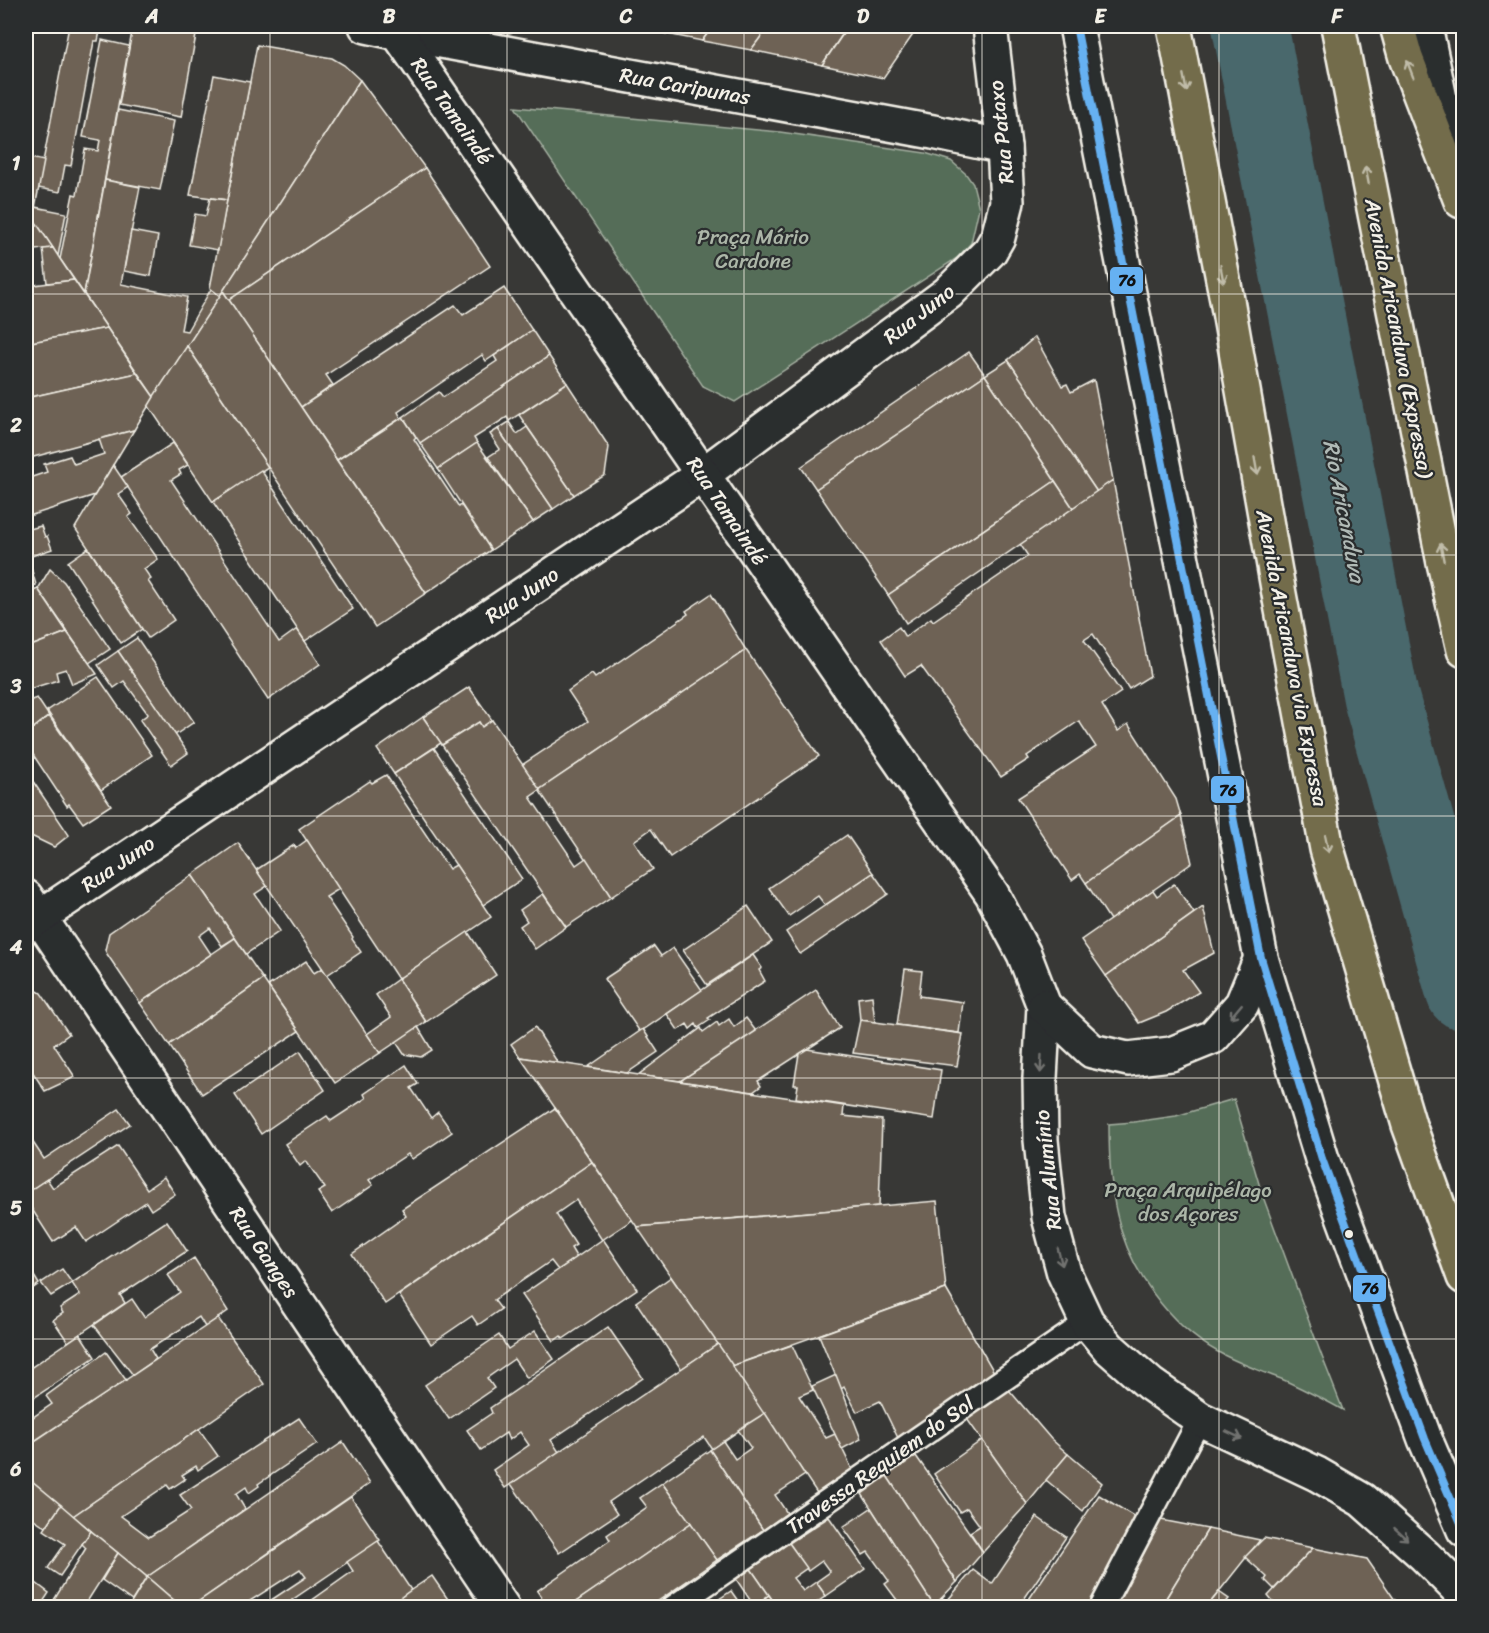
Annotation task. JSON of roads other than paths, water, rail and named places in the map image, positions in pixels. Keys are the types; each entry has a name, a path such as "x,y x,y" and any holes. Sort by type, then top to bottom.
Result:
{"highway":[{"name":"Avenida Aricanduva via Expressa","path":"1174,26 1328,849 1409,1125 1464,1277"},
{"name":"Avenida Aricanduva (Expressa)","path":"1338,26 1444,563 1464,650"},
{"path":"1397,26 1406,58 1462,207"}],"street":[{"name":"Rua Caripunas","path":"366,26 395,29 1004,147"},
{"name":"Rua Pataxo","path":"990,26 1004,147 1007,202 998,237"},
{"path":"1076,26 1261,958 1322,1159 1425,1439 1464,1530"},
{"path":"1425,26 1462,207"},
{"name":"Rua Tamaindé","path":"395,29 992,894 1024,954 1044,1006"},
{"name":"Rua Juno","path":"30,914 702,475 948,293 990,251 998,237"},
{"name":"Rua Ganges","path":"30,914 504,1608"},
{"path":"1044,1006 1092,1051 1128,1059 1171,1054 1213,1037 1242,1004 1261,958"},
{"name":"Rua Alumínio","path":"1044,1006 1040,1077 1041,1140 1049,1217 1064,1273 1087,1322 1109,1348 1150,1384 1200,1419 1317,1474 1362,1500 1425,1556 1464,1595"}],"lane":[{"name":"Travessa Requiem do Sol","path":"672,1608 1087,1322"},
{"path":"1101,1608 1200,1419"}],"waterway":[{"name":"Rio Aricanduva","path":"1250,26 1381,698 1464,992"}],"park label":[{"name":"Praça Mário Cardone","path":"753,249"},
{"name":"Praça Arquipélago dos Açores","path":"1188,1202"}]}
